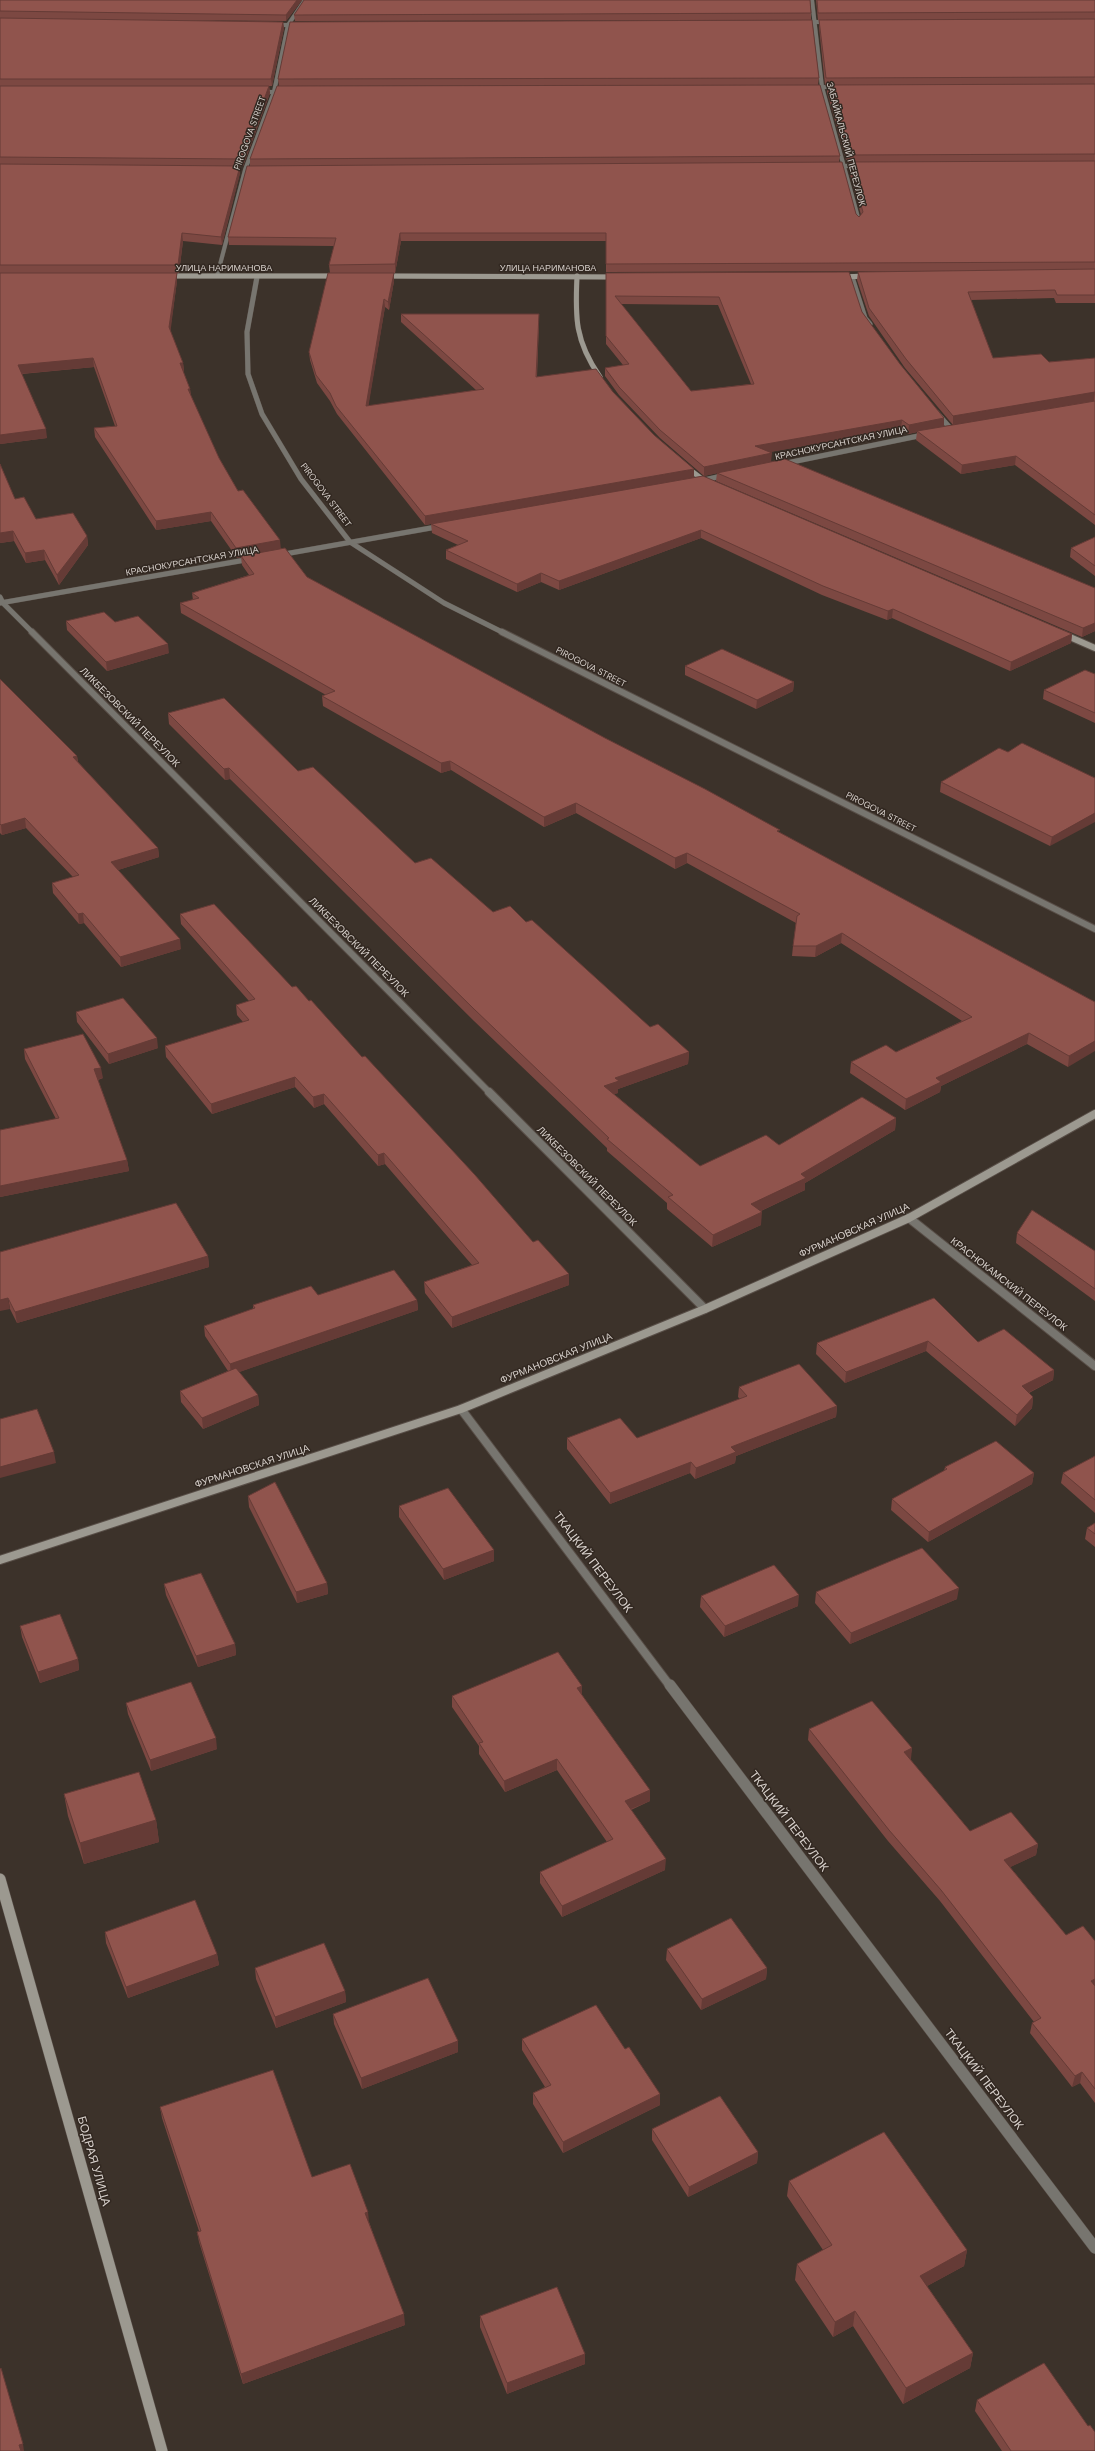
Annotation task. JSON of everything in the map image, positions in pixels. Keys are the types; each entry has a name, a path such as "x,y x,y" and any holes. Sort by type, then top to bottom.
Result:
{"street":[{"name":"PIROGOVA STREET","path":"217,276 245,170 274,92 288,25 305,0"},
{"name":"ЗАБАЙКАЛЬСКИЙ ПЕРЕУЛОК","path":"812,0 822,87 859,221"},
{"path":"798,22 837,22"},
{"path":"264,24 304,25"},
{"path":"806,87 845,87"},
{"path":"250,92 290,92"},
{"path":"827,166 867,166"},
{"path":"237,170 253,170"},
{"name":"УЛИЦА НАРИМАНОВА","path":"163,276 344,276"},
{"name":"PIROGOVA STREET","path":"257,276 247,332 248,374 262,414 300,479 350,542 444,604 1095,929"},
{"name":"УЛИЦА НАРИМАНОВА","path":"376,276 620,277"},
{"path":"577,276 575,313 585,355 602,379"},
{"path":"834,277 875,276"},
{"path":"852,277 865,318 874,331"},
{"path":"931,405 951,429"},
{"path":"943,431 958,428"},
{"name":"КРАСНОКУРСАНТСКАЯ УЛИЦА","path":"773,466 935,432"},
{"path":"680,461 703,480 718,486"},
{"path":"695,482 734,474"},
{"name":"КРАСНОКУРСАНТСКАЯ УЛИЦА","path":"273,556 452,524"},
{"name":"КРАСНОКУРСАНТСКАЯ УЛИЦА","path":"1,601 258,558"},
{"name":"ЛИКБЕЗОВСКИЙ ПЕРЕУЛОК","path":"1,601 705,1309"},
{"path":"1059,632 1095,648"},
{"name":"ФУРМАНОВСКАЯ УЛИЦА","path":"0,1560 461,1409 705,1309 909,1218 1095,1114"},
{"name":"КРАСНОКАМСКИЙ ПЕРЕУЛОК","path":"909,1218 1095,1366"},
{"name":"ТКАЦКИЙ ПЕРЕУЛОК","path":"461,1409 1095,2248"},
{"name":"БОДРАЯ УЛИЦА","path":"0,1879 162,2451"}],"building":[{"path":"0,0 297,0 286,15 0,11"},
{"path":"304,0 810,0 811,13 294,15"},
{"path":"817,0 1095,0 1095,12 818,13"},
{"path":"0,18 283,22 271,79 0,79"},
{"path":"1095,19 1095,77 826,78 819,20"},
{"path":"812,20 819,78 278,79 290,22"},
{"path":"1095,84 1095,154 847,155 827,85"},
{"path":"820,85 840,156 250,159 277,86"},
{"path":"0,86 269,86 242,159 0,157"},
{"path":"1095,161 1095,262 606,264 606,233 400,233 395,264 329,265 336,238 228,237 247,166 842,162 856,214 859,217 863,212 849,162"},
{"path":"0,164 240,166 221,237 182,233 178,265 0,265"},
{"path":"1095,269 1095,295 1057,295 1055,290 968,292 993,358 1041,354 1049,362 1095,358 1095,392 953,416 906,359 869,308 858,272"},
{"path":"849,272 862,312 900,364 944,418 909,425 902,420 755,446 772,453 704,467 660,430 619,387 605,368 629,364 606,336 606,273","holes":["615,296 719,297 754,384 691,391"]},
{"path":"0,273 177,273 169,327 183,363 180,363 190,389 188,389 219,458 238,491 243,490 280,540 236,548 211,512 156,521 94,428 117,426 93,358 18,365 46,429 0,435"},
{"path":"328,273 394,273 388,302 384,299 366,406 484,389 401,314 539,314 536,377 596,369 613,392 654,435 694,469 425,516 336,406 330,393 316,375 309,352"},
{"path":"1095,401 1095,515 1016,456 962,465 917,431"},
{"path":"785,459 1095,588 1095,623 1083,628 717,473"},
{"path":"0,464 15,499 24,497 36,519 73,513 87,536 57,575 44,550 25,553 13,531 0,533"},
{"path":"703,476 1072,634 1011,662 893,609 888,611 823,586 701,530 559,581 541,573 517,584 446,550 468,541 431,524"},
{"path":"1095,537 1095,566 1071,548"},
{"path":"285,548 307,577 605,738 705,789 780,830 777,831 1095,1002 1095,1041 1069,1056 1029,1033 936,1078 941,1082 906,1099 851,1062 886,1045 896,1052 972,1017 842,933 816,946 793,946 797,916 800,914 687,853 675,858 576,803 544,817 450,761 441,763 322,696 335,691 180,603 199,598 192,593 254,574 241,556"},
{"path":"104,612 115,622 138,616 168,644 106,662 66,621"},
{"path":"722,649 794,682 757,700 685,666"},
{"path":"1085,670 1095,674 1095,713 1044,690"},
{"path":"0,679 77,756 73,757 158,848 111,862 180,939 120,957 83,913 78,914 52,883 79,875 25,818 1,825 0,824"},
{"path":"224,698 298,771 313,767 415,863 431,858 493,912 510,906 526,922 532,920 650,1027 658,1024 689,1052 615,1078 619,1081 604,1086 700,1166 766,1135 779,1145 862,1097 896,1118 801,1174 806,1178 751,1204 762,1212 713,1235 668,1197 673,1195 607,1139 609,1138 474,1009 229,768 224,769 168,713"},
{"path":"1022,743 1095,778 1095,813 1052,837 941,782 999,748 1008,752"},
{"path":"214,904 292,987 296,986 309,1001 311,1000 362,1057 365,1056 475,1175 533,1242 538,1240 569,1274 452,1317 424,1282 479,1263 384,1153 378,1155 324,1094 313,1097 295,1077 211,1104 165,1046 249,1020 236,1005 255,999 180,914"},
{"path":"123,998 157,1038 108,1054 76,1012"},
{"path":"83,1034 101,1068 94,1069 127,1160 0,1186 0,1130 59,1118 24,1049"},
{"path":"176,1203 208,1256 15,1312 8,1298 0,1300 0,1252"},
{"path":"1032,1210 1095,1251 1095,1289 1017,1233"},
{"path":"394,1270 417,1300 230,1364 204,1326 255,1308 253,1305 311,1286 318,1295"},
{"path":"934,1298 978,1342 1004,1329 1054,1370 1022,1386 1033,1397 1017,1415 928,1341 846,1372 817,1343"},
{"path":"799,1364 837,1406 731,1447 736,1452 696,1468 691,1462 610,1493 567,1438 620,1418 637,1438 747,1396 739,1387"},
{"path":"236,1368 258,1395 202,1418 180,1391"},
{"path":"37,1409 54,1452 0,1467 0,1419"},
{"path":"996,1441 1034,1473 929,1532 892,1499 947,1469 945,1467"},
{"path":"1095,1456 1095,1500 1063,1473"},
{"path":"275,1482 327,1583 296,1592 248,1496"},
{"path":"448,1488 494,1550 443,1569 399,1506"},
{"path":"1095,1523 1095,1534 1087,1528"},
{"path":"922,1548 959,1588 851,1633 816,1592"},
{"path":"774,1565 799,1595 725,1626 701,1596"},
{"path":"201,1573 235,1644 196,1656 164,1584"},
{"path":"60,1614 78,1659 38,1672 20,1626"},
{"path":"558,1652 582,1686 577,1688 650,1790 625,1801 666,1859 562,1906 540,1872 613,1839 557,1759 504,1781 479,1743 483,1742 452,1696"},
{"path":"191,1682 216,1738 150,1760 126,1703"},
{"path":"872,1701 912,1748 904,1752 970,1831 1011,1812 1038,1844 1004,1860 1066,1935 1083,1926 1095,1941 1095,1979 1091,1981 1095,1986 1095,2089 1082,2072 1075,2076 1032,2023 1041,2018 941,1890 889,1830 809,1729"},
{"path":"139,1772 156,1820 80,1843 64,1794"},
{"path":"195,1900 217,1954 126,1987 105,1932"},
{"path":"731,1918 767,1968 702,1999 667,1949"},
{"path":"324,1943 345,1991 275,2017 255,1968"},
{"path":"428,1978 458,2041 361,2078 333,2014"},
{"path":"596,2005 625,2049 629,2047 660,2094 563,2142 533,2093 551,2085 522,2039"},
{"path":"273,2070 312,2177 350,2164 368,2212 365,2213 404,2314 241,2374 197,2232 201,2231 160,2107"},
{"path":"720,2096 758,2152 689,2187 652,2129"},
{"path":"884,2132 967,2250 920,2276 973,2353 906,2388 855,2311 835,2322 797,2264 832,2245 789,2181"},
{"path":"557,2287 585,2354 507,2383 480,2316"},
{"path":"1044,2363 1088,2426 1090,2425 1095,2432 1095,2451 1011,2451 977,2400"},
{"path":"1,2368 23,2444 19,2445 21,2451 0,2451"}]}
